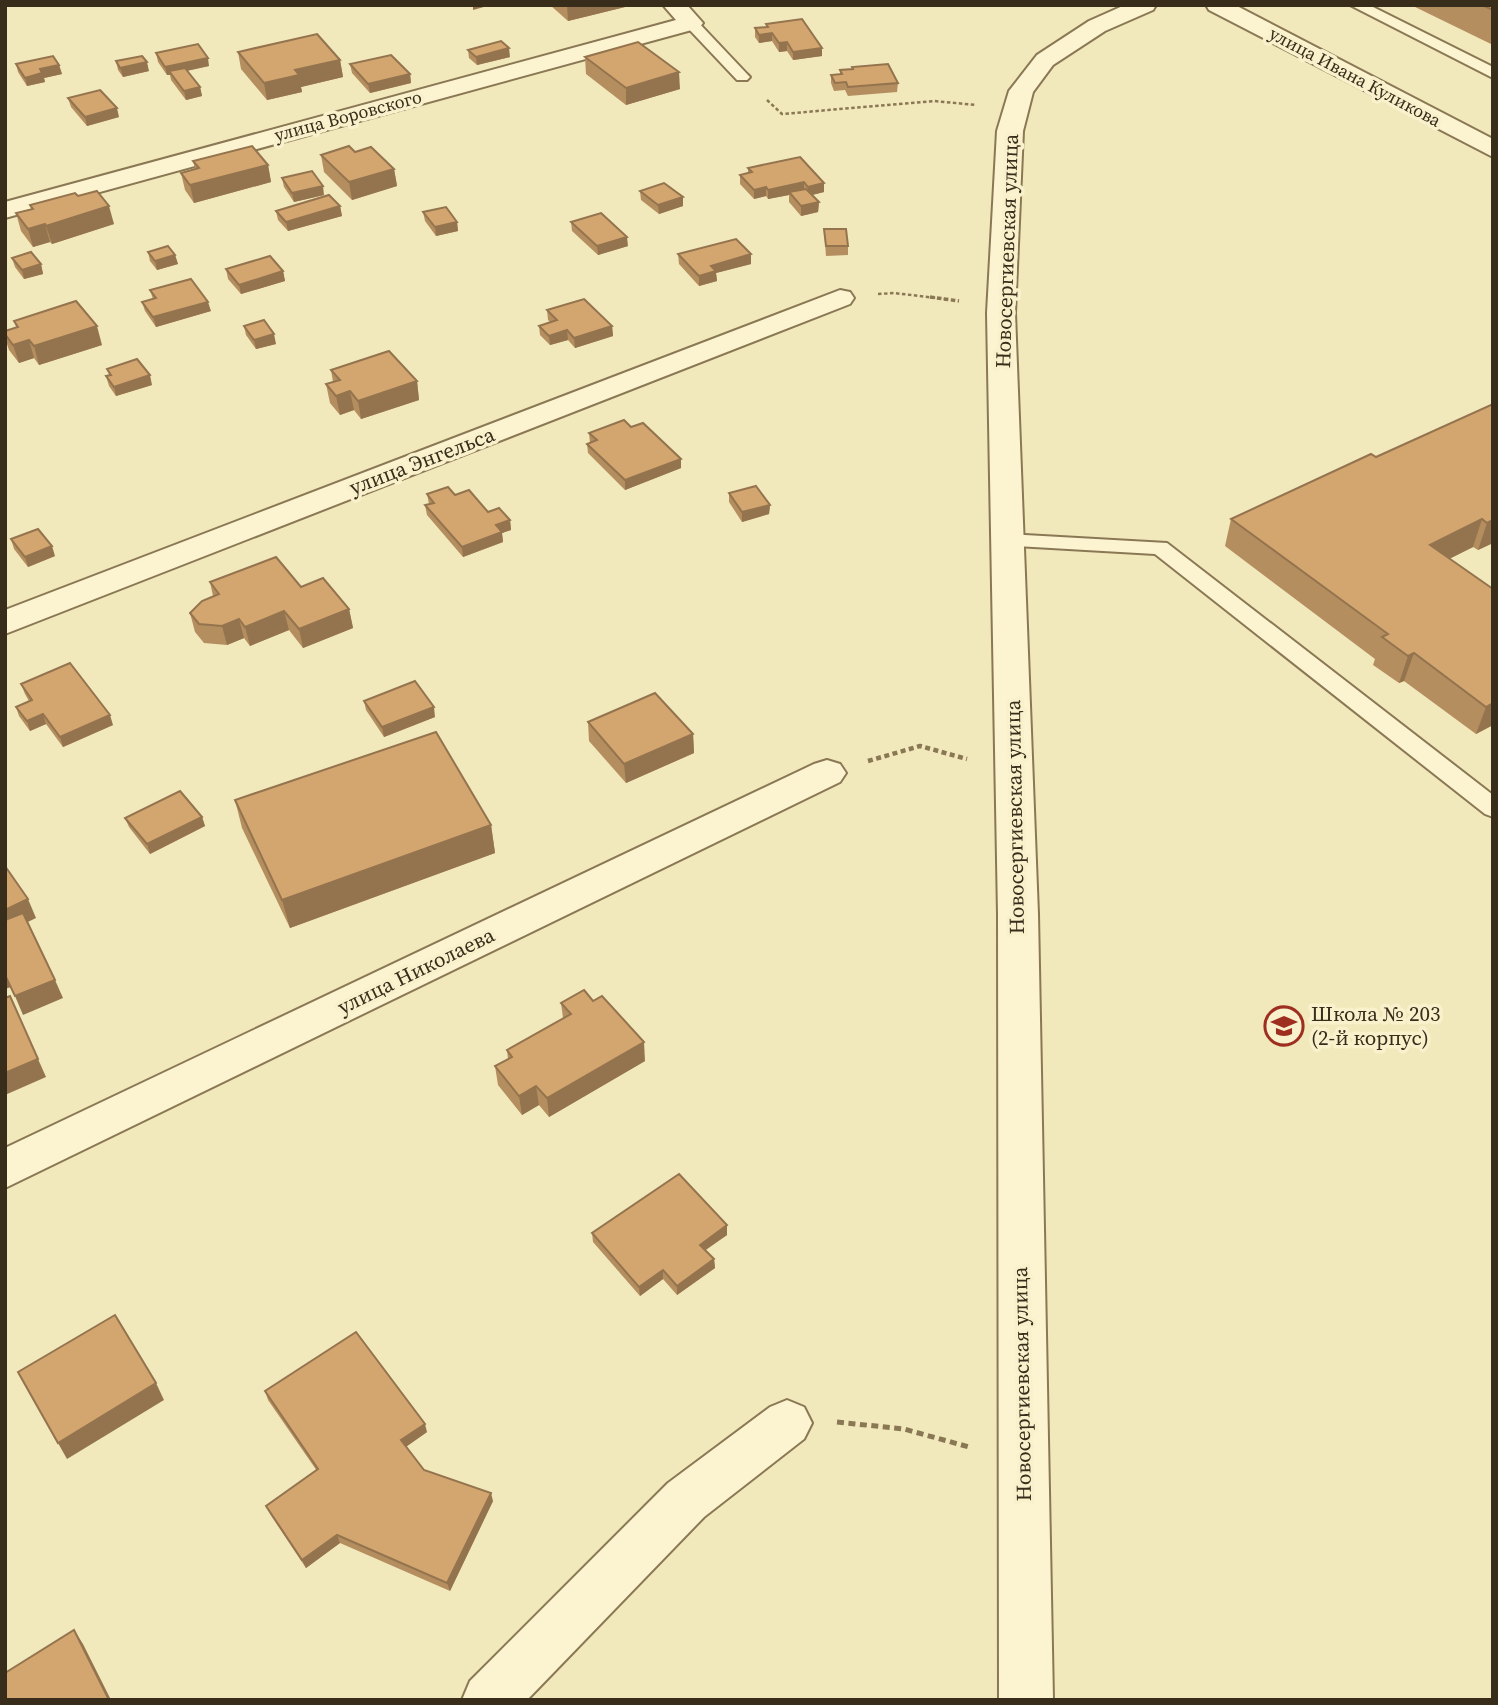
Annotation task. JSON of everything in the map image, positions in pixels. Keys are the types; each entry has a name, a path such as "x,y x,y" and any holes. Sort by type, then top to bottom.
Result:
{"street":[{"name":"Новосергиевская улица","path":"1026,1700 1018,914 1001,313 1010,131 1021,91 1045,60 1097,26 1145,5"},
{"name":"улица Ивана Куликова","path":"1217,5 1493,149"},
{"name":"улица Воровского","path":"5,209 682,14"},
{"name":"улица Энгельса","path":"5,623 840,298"},
{"name":"улица Николаева","path":"5,1169 827,773"},
{"path":"489,1700 686,1500 788,1423"}],"lane":[{"path":"1357,5 1493,73"},
{"path":"682,14 742,77"},
{"path":"1008,540 1160,548 1493,808"}],"path":[{"path":"742,77 782,114 934,101 1014,111"},
{"path":"840,298 894,293 946,298 1001,313"},
{"path":"827,773 920,746 1014,772"},
{"path":"788,1423 867,1422 923,1433 1022,1463"}],"building":[{"path":"802,19 822,48 793,52 787,42 779,43 772,33 759,35 755,28 768,27 766,24"},
{"path":"317,34 340,60 295,70 299,75 264,83 238,52"},
{"path":"501,41 509,48 476,57 468,50"},
{"path":"638,42 679,72 626,88 585,57"},
{"path":"198,44 208,58 165,67 156,53"},
{"path":"391,55 410,74 368,84 350,64"},
{"path":"53,56 59,65 40,69 42,73 25,78 16,64"},
{"path":"142,56 147,62 120,68 116,61"},
{"path":"888,64 898,83 848,87 846,82 835,83 831,75 842,74 840,70 853,69 852,67"},
{"path":"185,68 200,87 184,91 169,71"},
{"path":"100,90 117,108 85,117 68,98"},
{"path":"252,146 268,165 190,185 181,173 199,168 193,161"},
{"path":"349,146 355,152 371,147 394,169 349,182 321,155"},
{"path":"800,157 824,183 808,187 804,182 768,190 766,187 754,190 740,175 752,172 748,168"},
{"path":"312,171 323,186 292,193 282,178"},
{"path":"664,183 683,197 658,205 640,191"},
{"path":"806,189 819,202 801,206 789,192"},
{"path":"97,191 109,206 46,226 45,224 28,229 16,213 33,209 30,205 75,193 78,196"},
{"path":"329,195 340,206 286,222 276,211"},
{"path":"446,207 457,222 435,227 423,212"},
{"path":"601,213 627,237 597,246 571,222"},
{"path":"824,229 846,229 848,246 826,246"},
{"path":"736,239 751,254 711,266 716,271 699,276 678,254"},
{"path":"168,246 175,255 155,261 148,252"},
{"path":"31,252 41,264 22,270 12,258"},
{"path":"270,256 283,271 239,285 226,269"},
{"path":"191,279 208,302 153,317 142,302 156,298 150,290"},
{"path":"584,299 612,326 574,338 567,330 549,336 539,326 557,320 547,310"},
{"path":"76,301 97,326 34,346 29,340 13,345 5,334 5,331 18,327 14,321"},
{"path":"264,320 274,334 254,340 244,326"},
{"path":"389,351 417,381 358,401 350,391 336,396 326,384 340,380 331,370"},
{"path":"137,359 150,375 114,387 106,376 111,375 107,369"},
{"path":"1493,404 1493,520 1487,523 1482,519 1430,545 1493,589 1493,703 1486,707 1414,653 1408,656 1382,637 1388,634 1231,519 1371,454 1376,457"},
{"path":"624,420 631,427 643,423 681,459 625,480 587,444 597,440 589,433"},
{"path":"756,486 770,505 742,512 729,493"},
{"path":"448,487 455,495 469,490 488,512 499,508 510,520 496,525 502,532 462,547 425,505 434,503 427,494"},
{"path":"38,529 52,546 25,557 11,539"},
{"path":"276,557 301,587 323,578 349,609 299,629 284,611 245,627 239,619 222,626 199,624 190,613 202,601 219,594 210,582"},
{"path":"70,663 110,715 60,737 43,714 27,721 16,707 32,700 21,684"},
{"path":"415,681 434,707 382,727 364,701"},
{"path":"655,693 693,734 624,764 588,722"},
{"path":"436,732 491,825 282,900 235,800"},
{"path":"180,791 202,817 147,844 125,818"},
{"path":"5,866 28,899 5,910"},
{"path":"23,913 55,980 15,996 5,975 5,920"},
{"path":"584,990 593,1001 602,996 644,1042 547,1098 536,1086 519,1096 495,1066 512,1057 507,1050 571,1014 561,1003"},
{"path":"10,996 38,1059 5,1073 5,998"},
{"path":"679,1174 727,1225 700,1245 714,1259 677,1286 663,1270 639,1287 592,1233"},
{"path":"115,1315 156,1383 58,1443 18,1372"},
{"path":"356,1332 425,1424 401,1440 424,1470 491,1493 447,1583 337,1535 302,1560 266,1506 318,1469 265,1391"},
{"path":"74,1630 109,1700 5,1700 5,1673"}],"place":[{"name":"Школа № 203 (2-й корпус)","path":"1284,1026"}]}
